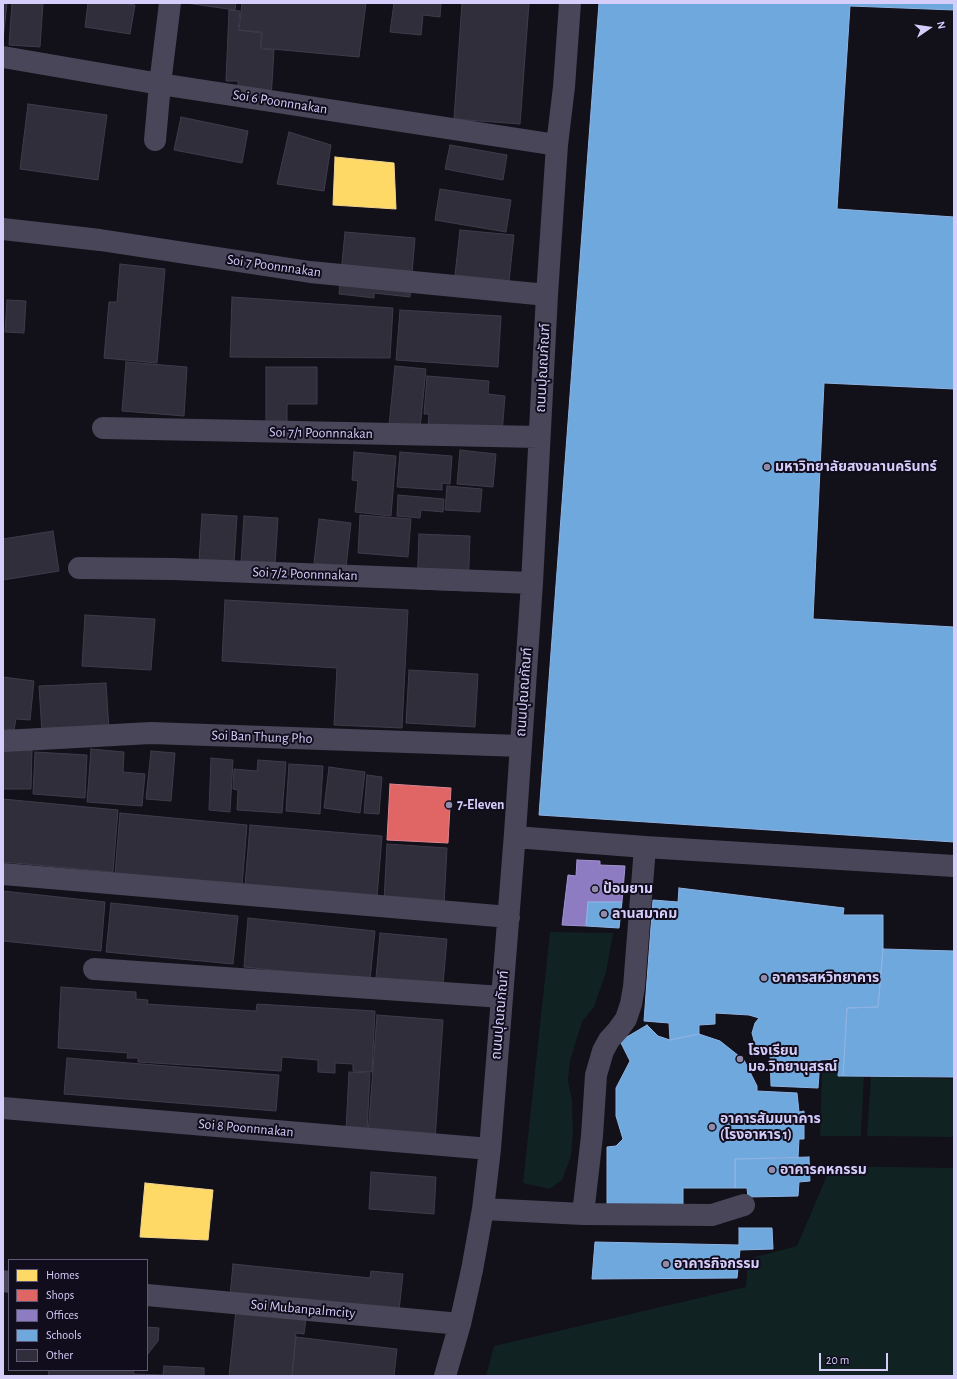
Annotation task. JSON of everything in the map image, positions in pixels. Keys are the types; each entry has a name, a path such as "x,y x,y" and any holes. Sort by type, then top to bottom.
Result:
{"street":[{"path":"155,140 170,3"},
{"name":"ถนนปุณณกัณฑ์","path":"445,1376 460,1324 472,1270 483,1209 490,1149 515,837 532,583 547,295 557,145 564,87 570,3"},
{"name":"Soi 6 Poonnnakan","path":"3,57 160,84 557,145"},
{"name":"Soi 7 Poonnnakan","path":"3,229 100,240 310,272 547,295"},
{"name":"Soi 7/1 Poonnnakan","path":"103,428 539,437"},
{"name":"Soi 7/2 Poonnnakan","path":"79,568 174,569 532,583"},
{"name":"Soi Ban Thung Pho","path":"3,741 151,733 520,746"},
{"path":"515,837 645,847 954,866"},
{"path":"583,1214 592,1136 596,1075 603,1051 609,1040 626,1018 631,1004 634,987 645,847"},
{"path":"3,874 509,917"},
{"path":"94,969 502,996"},
{"name":"Soi 8 Poonnnakan","path":"3,1108 490,1149"},
{"path":"483,1209 583,1214 712,1216 744,1205"},
{"name":"Soi Mubanpalmcity","path":"148,1295 460,1324"}],"shaded area":[{"path":"550,932 613,933 606,972 594,1007 582,1022 570,1061 568,1081 572,1100 573,1132 571,1156 562,1180 550,1189 523,1183"},
{"path":"822,1072 864,1074 861,1136 820,1136"},
{"path":"871,1076 954,1079 954,1137 867,1136"},
{"path":"831,1166 954,1168 954,1376 486,1376 494,1346 746,1287 748,1259 797,1246"}],"building: Homes":[{"path":"335,157 394,163 396,209 333,205"},
{"path":"145,1183 213,1190 208,1240 140,1237"}],"building: Shops":[{"path":"390,784 451,788 448,843 387,840"}],"building: Offices":[{"name":"ป้อมยาม","path":"577,860 600,861 600,865 625,866 622,902 588,902 586,926 562,925 568,875 576,876"}],"building: Schools":[{"path":"599,3 954,3 954,842 539,815"},
{"path":"850,6 954,10 954,217 837,209"},
{"path":"824,383 954,389 954,627 813,619"},
{"name":"อาคารสหวิทยาคาร","path":"679,888 844,908 843,915 883,915 883,949 878,1007 847,1008 843,1076 838,1076 839,1059 820,1060 818,1088 771,1086 770,1050 765,1050 755,1044 752,1033 755,1023 759,1018 749,1015 715,1013 715,1024 699,1025 699,1034 670,1040 669,1023 644,1021 653,900 678,902"},
{"name":"ลานสมาคม","path":"588,902 622,902 619,928 586,926"},
{"path":"883,949 954,951 954,1077 843,1076 847,1008 878,1007"},
{"name":"อาคารสัมมนาคาร (โรงอาหาร 1)","path":"647,1025 658,1036 670,1040 699,1034 720,1041 744,1060 757,1086 757,1091 797,1093 799,1112 804,1111 804,1139 799,1139 798,1158 735,1159 735,1188 683,1188 683,1208 607,1204 607,1147 616,1146 623,1139 616,1116 616,1088 630,1061 620,1041"},
{"name":"อาคารคหกรรม","path":"809,1157 810,1181 799,1182 798,1196 748,1197 747,1188 735,1188 735,1159"},
{"name":"อาคารกิจกรรม","path":"739,1228 772,1228 773,1249 740,1250 737,1278 592,1279 595,1242 739,1245"}],"building: Other":[{"path":"3,3 7,3 3,40"},
{"path":"12,3 43,3 40,47 9,45"},
{"path":"88,3 124,3 135,5 130,34 85,27"},
{"path":"186,3 236,3 235,10"},
{"path":"242,3 366,3 359,57 261,48 262,32 239,30"},
{"path":"394,3 441,3 440,17 423,15 421,35 390,32"},
{"path":"462,3 529,3 520,124 454,119"},
{"path":"229,10 240,11 238,30 262,33 260,49 274,50 271,99 238,96 238,81 226,81"},
{"path":"28,104 107,115 98,180 20,169"},
{"path":"181,117 248,131 242,163 174,150"},
{"path":"289,132 331,145 324,191 277,184"},
{"path":"450,145 507,155 503,180 445,169"},
{"path":"440,189 511,200 506,232 435,220"},
{"path":"460,230 514,235 509,281 455,275"},
{"path":"345,232 415,238 410,297 374,293 374,298 339,294"},
{"path":"120,264 165,269 157,363 104,358 109,302 117,302"},
{"path":"232,297 393,308 390,358 230,357"},
{"path":"7,300 26,301 24,333 5,332"},
{"path":"400,310 501,316 498,367 396,360"},
{"path":"126,362 187,367 184,416 122,411"},
{"path":"395,366 426,369 420,429 389,425"},
{"path":"266,367 317,367 317,404 287,404 287,424 266,424"},
{"path":"427,376 489,381 488,394 505,396 502,434 428,427 429,414 424,414"},
{"path":"460,450 496,454 493,487 457,484"},
{"path":"354,452 396,456 391,516 355,512 358,481 352,480"},
{"path":"400,452 452,456 450,484 442,483 442,490 397,487"},
{"path":"447,486 482,489 480,512 445,510"},
{"path":"398,495 444,499 443,512 421,510 420,518 397,516"},
{"path":"202,514 237,516 234,563 199,561"},
{"path":"360,515 411,519 408,557 358,553"},
{"path":"244,516 278,518 275,565 241,563"},
{"path":"319,519 351,523 346,567 314,563"},
{"path":"53,531 59,571 3,580 3,539"},
{"path":"419,534 470,536 468,591 417,589"},
{"path":"225,600 408,610 402,728 334,725 337,668 222,661"},
{"path":"85,615 155,619 151,670 82,666"},
{"path":"409,670 478,674 475,727 406,723"},
{"path":"3,677 34,681 30,720 16,719 14,730 3,729"},
{"path":"106,683 109,729 42,733 39,686"},
{"path":"3,749 32,750 31,789 3,789"},
{"path":"91,749 124,752 123,772 145,774 142,806 87,802"},
{"path":"151,751 175,753 171,801 146,799"},
{"path":"35,752 87,755 85,798 33,794"},
{"path":"211,758 233,760 230,812 209,810"},
{"path":"258,760 286,762 282,813 237,810 238,790 233,789 234,769 257,771"},
{"path":"289,764 323,766 320,814 286,811"},
{"path":"329,767 365,772 360,813 324,808"},
{"path":"367,775 382,777 379,814 364,813"},
{"path":"3,799 118,810 113,872 3,862"},
{"path":"120,813 247,825 242,886 115,874"},
{"path":"250,825 382,836 377,897 245,885"},
{"path":"387,844 447,848 444,905 384,901"},
{"path":"3,891 105,902 101,951 3,941"},
{"path":"111,903 238,916 233,964 106,952"},
{"path":"248,918 375,931 370,980 244,967"},
{"path":"380,933 447,939 443,984 376,978"},
{"path":"61,987 136,992 136,999 148,1000 147,1004 256,1011 257,1004 375,1011 372,1072 353,1071 353,1064 335,1063 335,1073 318,1072 318,1060 282,1057 281,1071 138,1062 138,1058 127,1058 128,1053 58,1048"},
{"path":"377,1015 443,1020 435,1140 368,1135"},
{"path":"67,1058 279,1075 276,1111 64,1094"},
{"path":"349,1072 370,1073 367,1131 346,1130"},
{"path":"371,1172 436,1177 434,1214 369,1209"},
{"path":"233,1264 370,1278 371,1271 403,1274 398,1320 229,1306"},
{"path":"236,1310 306,1318 304,1334 296,1333 292,1376 229,1376"},
{"path":"148,1327 159,1328 158,1341 148,1354"},
{"path":"296,1337 397,1349 394,1376 292,1376"},
{"path":"164,1366 204,1368 204,1376 134,1376 134,1374 163,1375"},
{"path":"49,1371 134,1371 133,1376 48,1376"}],"place":[{"name":"มหาวิทยาลัยสงขลานครินทร์","path":"767,467"},
{"name":"7-Eleven","path":"449,805"},
{"name":"ป้อมยาม","path":"595,889"},
{"name":"ลานสมาคม","path":"604,914"},
{"name":"อาคารสหวิทยาคาร","path":"764,978"},
{"name":"โรงเรียน มอ.วิทยานุสรณ์","path":"740,1059"},
{"name":"อาคารสัมมนาคาร (โรงอาหาร 1)","path":"712,1127"},
{"name":"อาคารคหกรรม","path":"772,1170"},
{"name":"อาคารกิจกรรม","path":"666,1264"}]}
